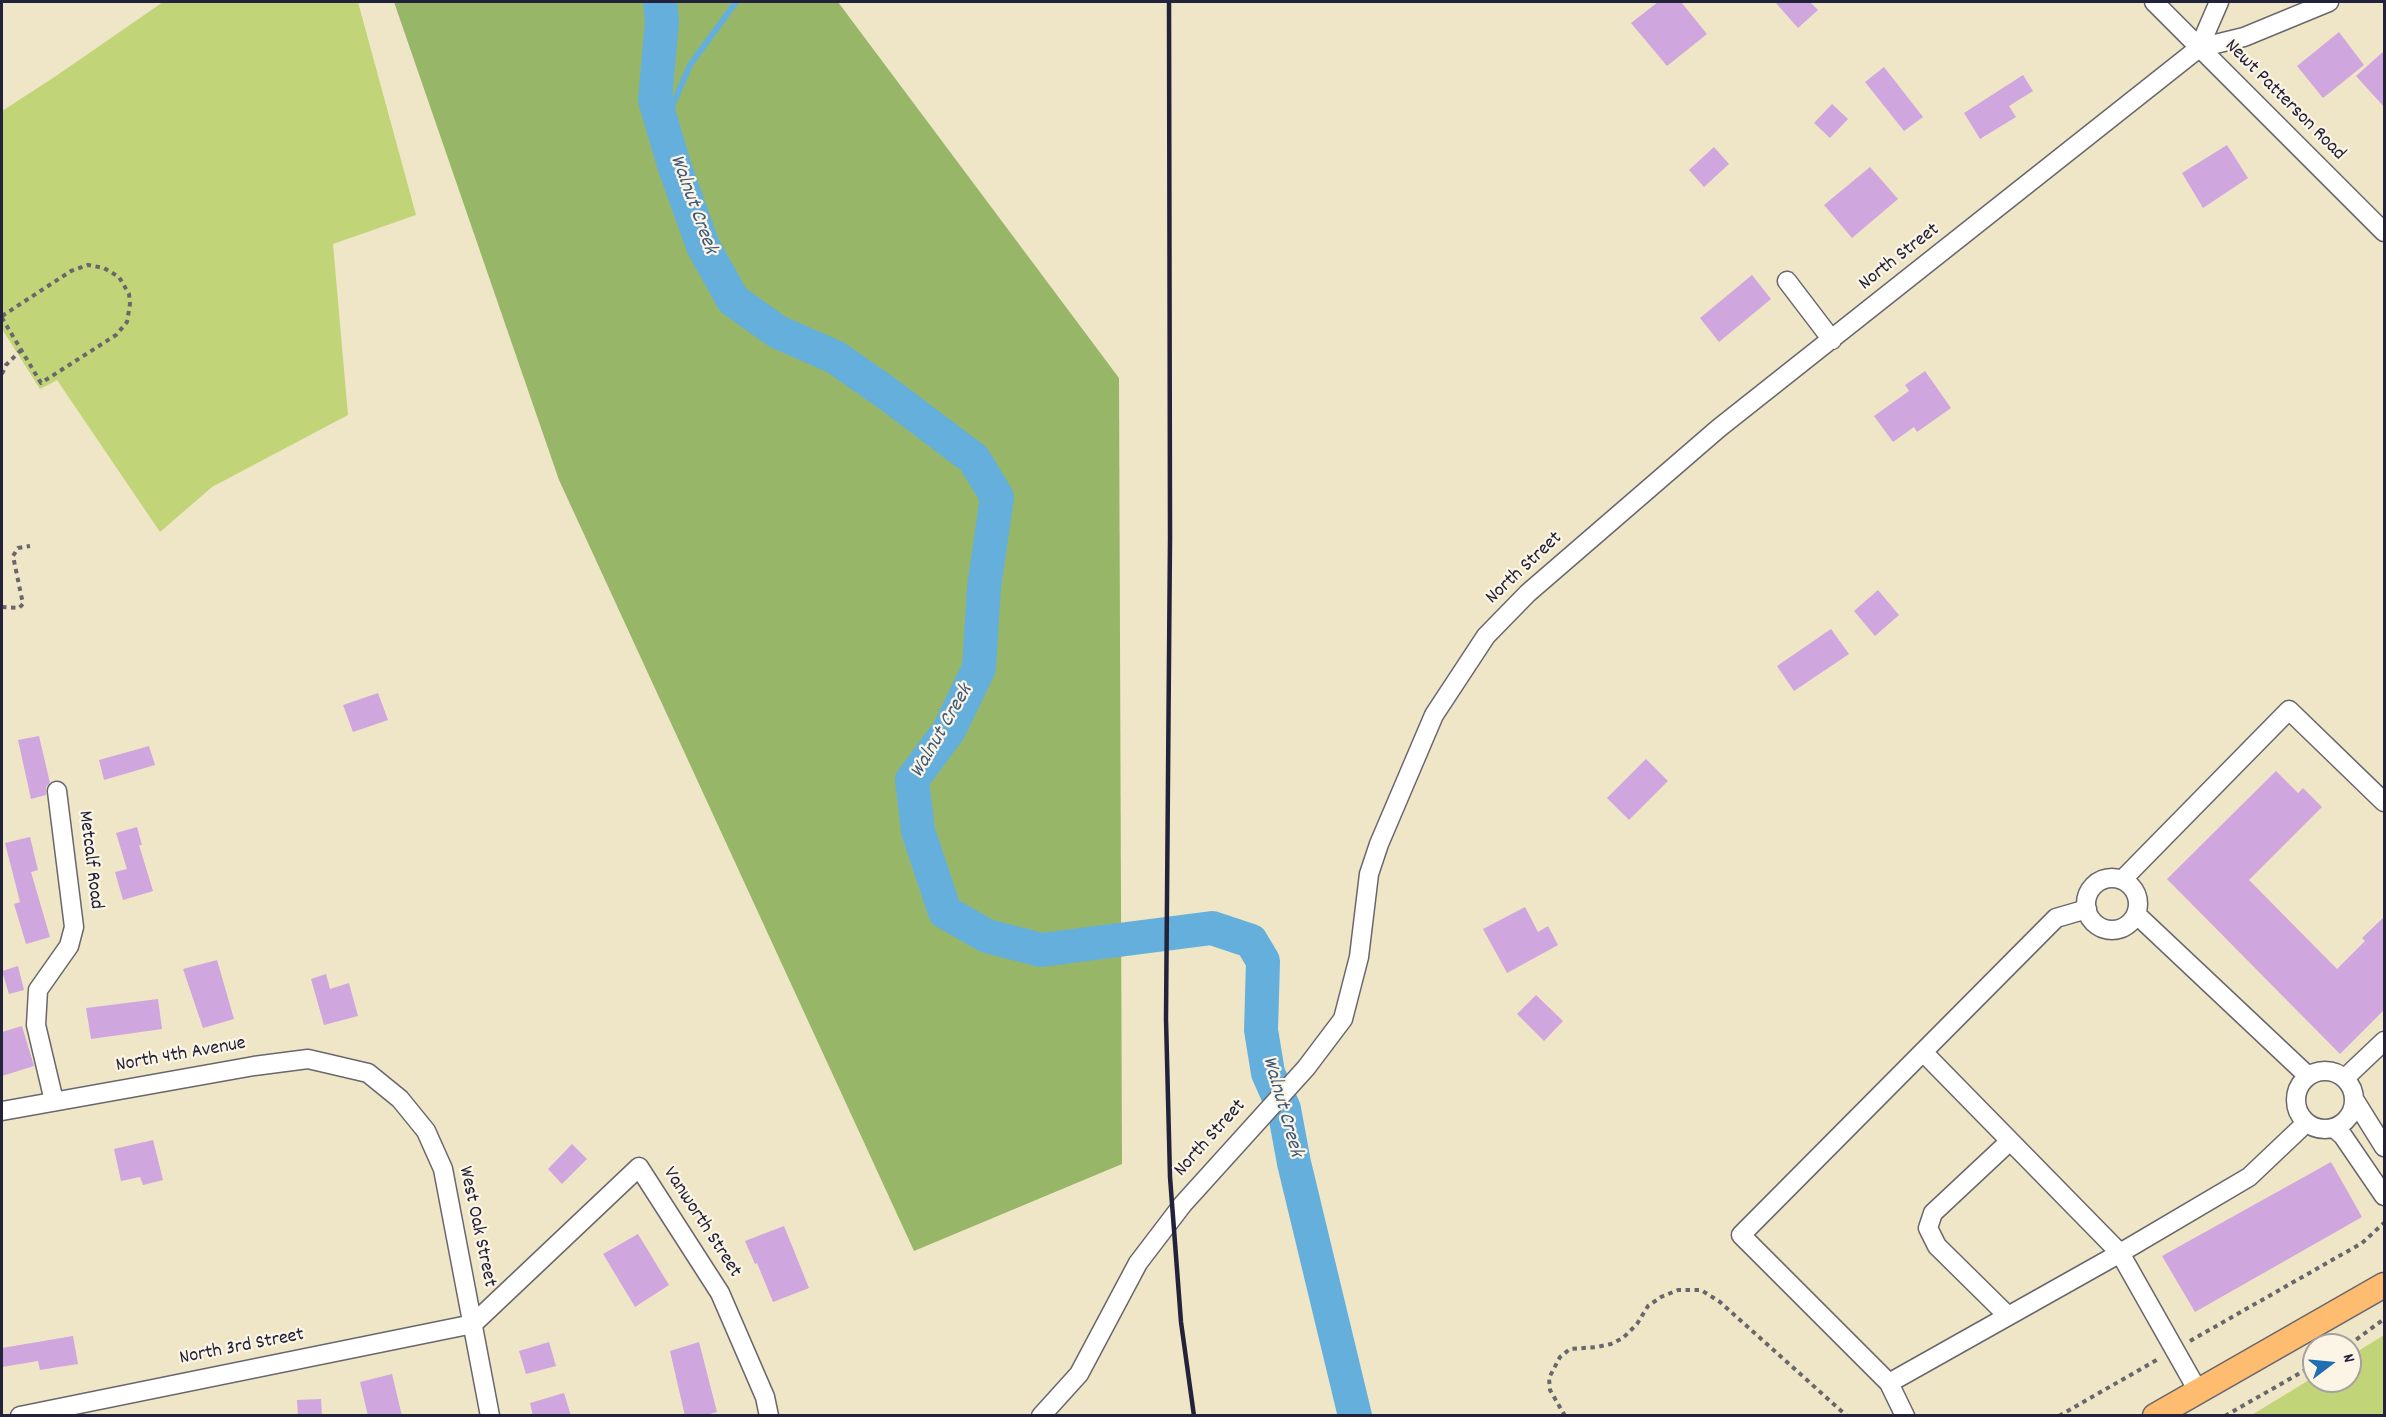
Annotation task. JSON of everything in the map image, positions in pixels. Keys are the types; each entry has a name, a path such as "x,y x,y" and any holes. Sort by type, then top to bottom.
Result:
{"main road":[{"path":"2155,1416 2385,1285"}],"street":[{"name":"Newt Patterson Road","path":"2154,2 2385,232"},
{"path":"2199,48 2219,2"},
{"name":"North Street","path":"1041,1416 1079,1374 1138,1263 1183,1204 1306,1068 1343,1019 1359,957 1369,874 1379,844 1434,715 1486,636 1528,593 1711,436 2199,48 2244,37 2329,2"},
{"path":"1787,281 1832,340"},
{"path":"2122,880 2289,710 2385,802"},
{"name":"Metcalf Road","path":"54,1101 36,1025 38,990 69,946 74,927 57,791"},
{"path":"2106,879 2122,880 2134,890 2138,898 2136,914 2124,927 2108,929 2094,923 2087,909 2088,894 2098,882 2106,879"},
{"path":"1905,1416 1889,1383 1741,1235 2056,918 2087,909"},
{"path":"2136,914 2308,1076"},
{"path":"2345,1078 2385,1041"},
{"path":"1923,1052 2120,1253 2198,1391"},
{"name":"North 4th Avenue","path":"2,1111 254,1066 308,1059 368,1073"},
{"path":"2354,1099 2353,1110 2349,1118 2334,1128 2324,1130 2306,1123 2300,1115 2296,1096 2299,1087 2308,1076 2320,1071 2329,1071 2345,1078 2350,1085 2354,1099 2385,1147"},
{"name":"West Oak Street","path":"368,1073 400,1099 426,1131 443,1169 490,1416"},
{"path":"1889,1383 2120,1253 2249,1177 2306,1123"},
{"path":"2334,1128 2343,1136 2385,1196"},
{"path":"2008,1316 1937,1246 1928,1228 1933,1213 2010,1141"},
{"name":"Vanworth Street","path":"472,1324 639,1167 720,1293 765,1397 769,1416"},
{"name":"North 3rd Street","path":"20,1416 472,1324"}],"path":[{"path":"88,265 104,267 119,277 129,294 130,313 122,329 41,383 2,317 79,267 88,265"},
{"path":"2,374 6,365 21,350"},
{"path":"2,608 19,608 23,604 13,556 18,548 30,546"},
{"path":"2059,1416 2362,1243 2385,1223"},
{"path":"1565,1416 1550,1390 1548,1378 1560,1357 1570,1349 1597,1347 1623,1338 1637,1324 1648,1306 1660,1297 1677,1290 1701,1290 1720,1302 1847,1416"},
{"path":"2362,1335 2385,1318"},
{"path":"2225,1416 2302,1372"}],"green space":[{"path":"163,2 358,2 416,215 333,244 348,415 212,487 160,532 57,380 40,389 2,329 2,111"},
{"path":"394,2 838,2 1119,378 1122,1164 914,1251 559,480"},
{"path":"2384,1335 2384,1415 2250,1416 2302,1384 2302,1393 2362,1393 2362,1349"}],"building":[{"path":"1658,2 1681,2 1707,34 1667,66 1631,23"},
{"path":"1775,2 1810,2 1818,10 1798,28"},
{"path":"2339,32 2364,65 2323,98 2297,66"},
{"path":"2385,50 2385,108 2356,76"},
{"path":"1884,67 1923,117 1904,131 1865,82"},
{"path":"2023,75 2033,91 2009,106 2016,117 1980,139 1964,113"},
{"path":"1832,104 1848,119 1830,138 1814,123"},
{"path":"2227,145 2248,178 2203,208 2182,173"},
{"path":"1714,147 1729,164 1704,187 1689,170"},
{"path":"1870,167 1898,199 1852,238 1824,205"},
{"path":"1752,275 1771,299 1719,342 1700,318"},
{"path":"1925,371 1951,408 1917,432 1914,427 1893,442 1874,416 1909,391 1905,385"},
{"path":"1878,590 1899,615 1875,636 1854,611"},
{"path":"1831,629 1849,654 1794,691 1777,666"},
{"path":"378,693 388,720 353,732 343,705"},
{"path":"39,736 50,783 46,787 46,795 31,799 18,740"},
{"path":"149,746 155,765 104,780 99,760"},
{"path":"1646,759 1668,781 1629,820 1607,798"},
{"path":"2276,771 2298,793 2303,788 2322,807 2249,880 2337,969 2365,941 2362,938 2385,916 2385,1009 2340,1054 2167,879"},
{"path":"137,827 142,845 139,845 153,891 123,900 115,872 127,869 116,833"},
{"path":"30,837 38,870 31,872 50,937 26,944 14,904 20,902 5,843"},
{"path":"1525,907 1538,932 1548,926 1558,945 1507,973 1483,929"},
{"path":"217,960 234,1019 203,1028 183,969"},
{"path":"18,966 24,990 9,994 2,971"},
{"path":"326,974 330,989 349,983 358,1016 324,1025 311,979"},
{"path":"1536,995 1563,1021 1544,1041 1517,1014"},
{"path":"158,999 162,1029 91,1039 86,1008"},
{"path":"22,1026 34,1066 2,1076 2,1032"},
{"path":"153,1140 163,1180 143,1185 140,1177 121,1181 114,1149"},
{"path":"572,1144 587,1159 562,1184 548,1169"},
{"path":"2331,1162 2362,1217 2195,1312 2162,1256"},
{"path":"784,1226 809,1288 773,1302 745,1241"},
{"path":"638,1234 669,1285 635,1307 603,1254"},
{"path":"73,1336 78,1364 40,1370 38,1361 2,1367 2,1348"},
{"path":"549,1342 556,1366 526,1374 519,1351"},
{"path":"699,1342 717,1412 703,1416 685,1416 670,1351"},
{"path":"392,1374 402,1416 368,1416 360,1382"},
{"path":"564,1393 571,1416 533,1416 530,1403"},
{"path":"321,1399 322,1416 298,1416 297,1400"}],"waterway":[{"name":"Walnut Creek","path":"660,2 662,21 655,100 674,165 703,246 733,300 778,332 835,357 888,394 974,459 997,497 984,587 979,668 949,730 912,780 918,831 945,912 987,936 1041,950 1212,928 1251,941 1263,961 1261,1030 1268,1073 1284,1109 1294,1163 1355,1416"},
{"path":"663,127 690,65 736,2"}],"railway":[{"path":"1169,2 1170,538 1166,1019 1170,1177 1181,1322 1194,1416"}]}
